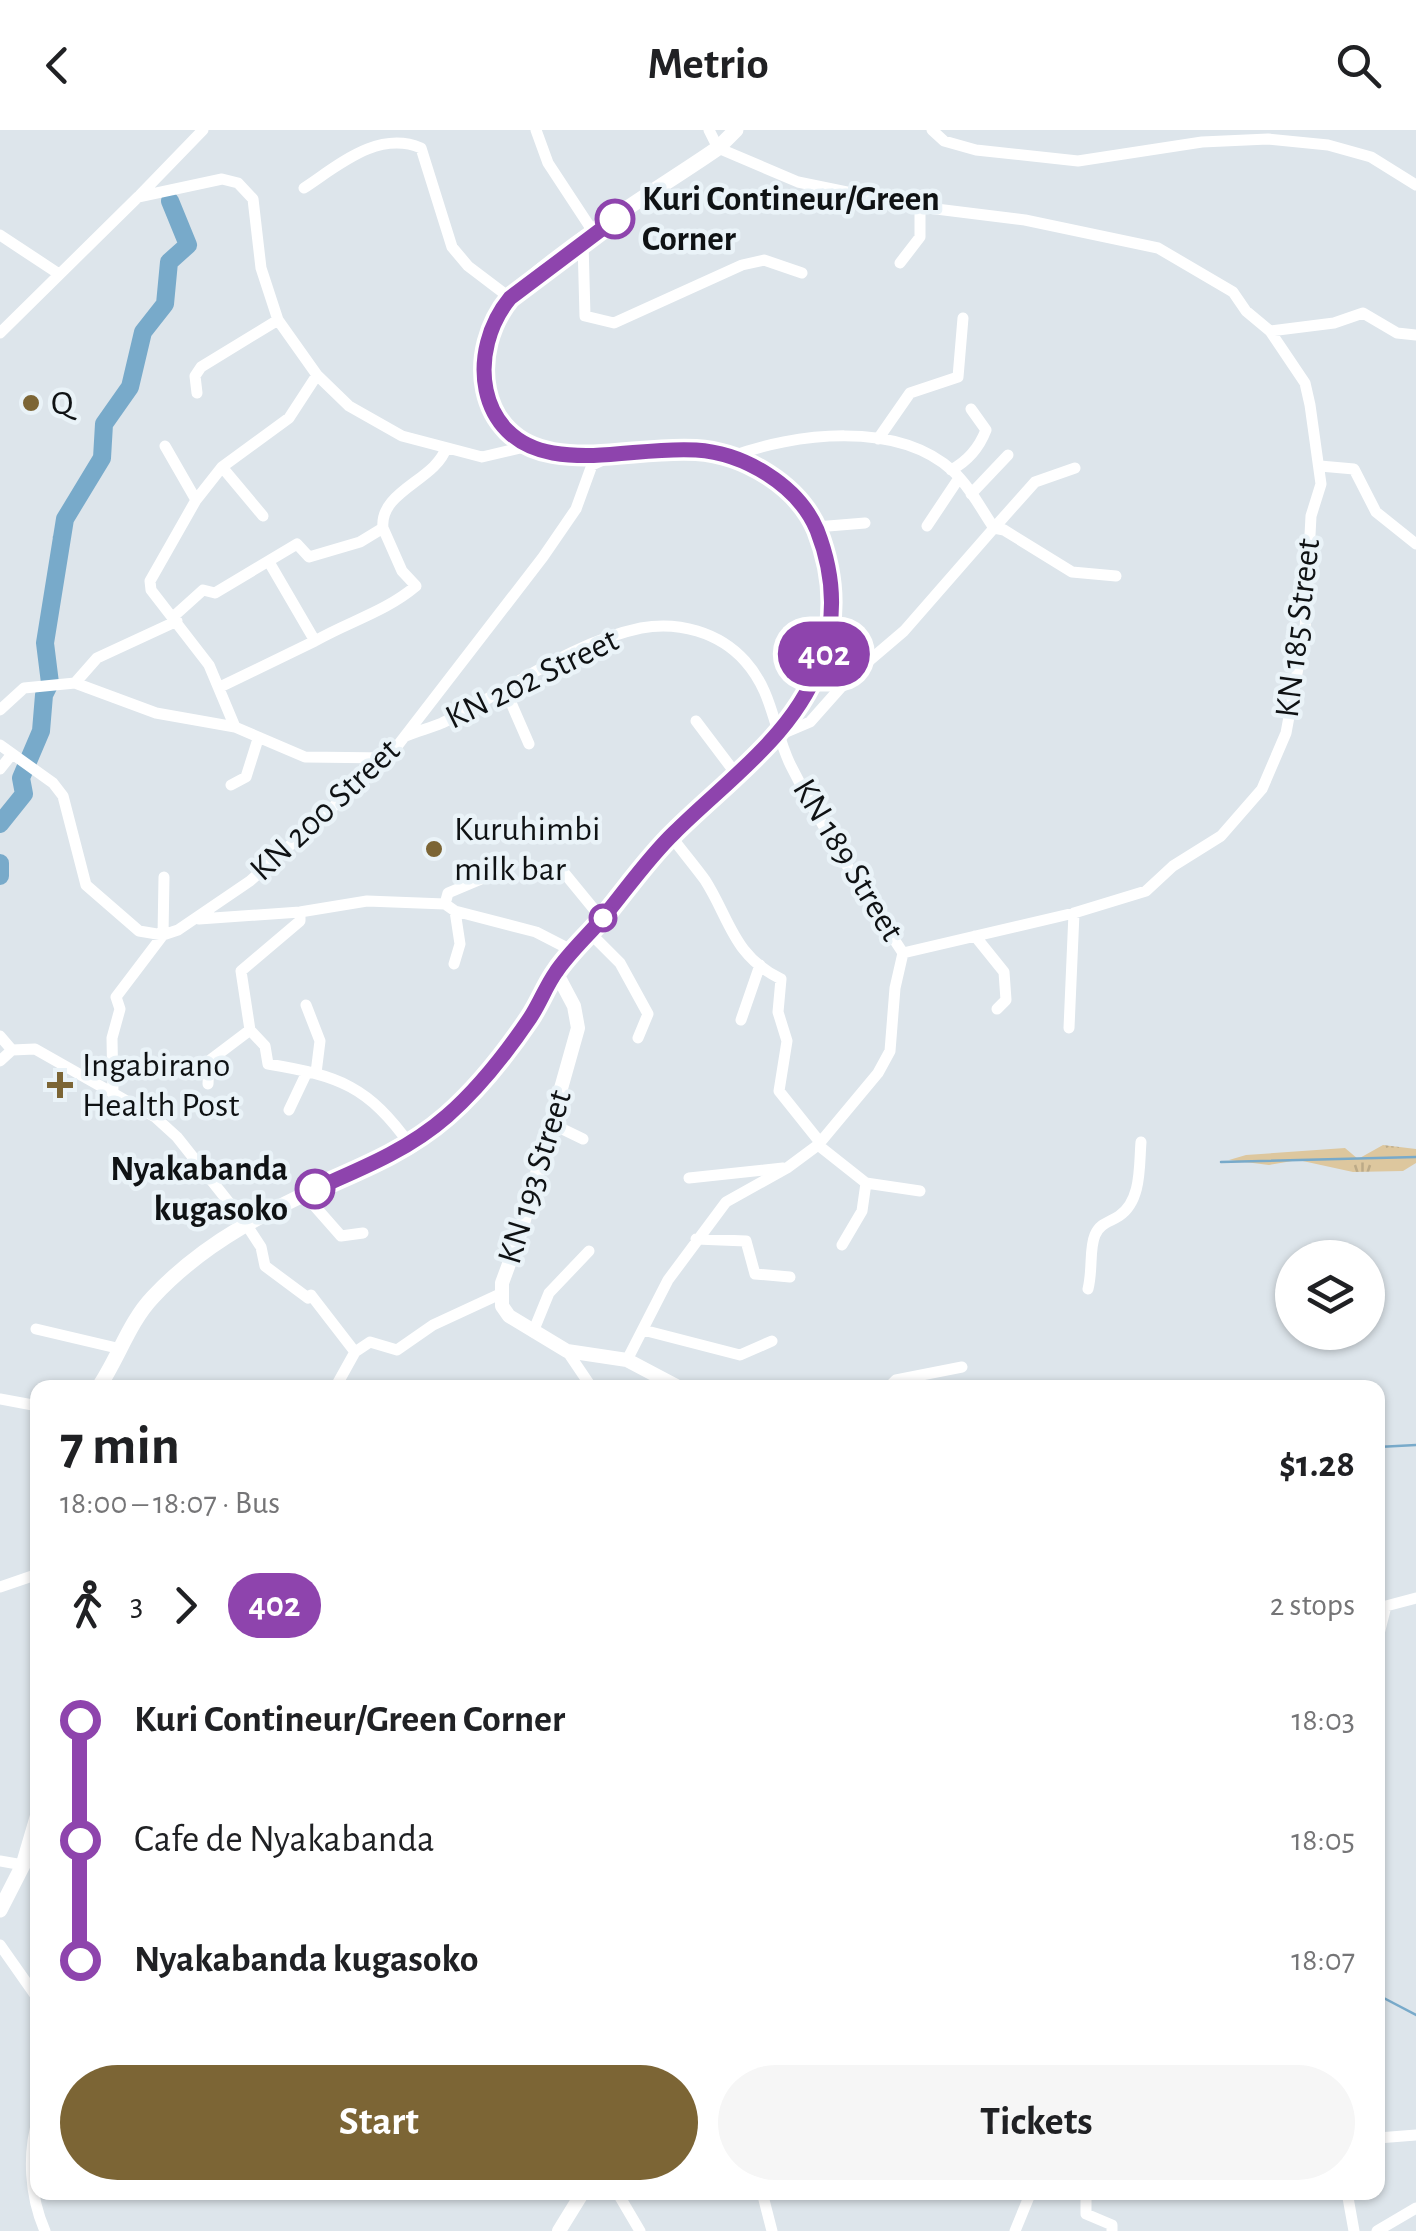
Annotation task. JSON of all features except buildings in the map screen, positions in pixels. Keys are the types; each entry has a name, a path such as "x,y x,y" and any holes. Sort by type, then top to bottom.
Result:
{"main road":[{"path":"103,1380 149,1300 200,1254 304,1194 411,1146 450,1113 532,1016 556,972 670,836 777,736 805,695 823,656 833,590 816,527 802,502 770,476 730,457 698,450 610,458 529,446 509,432 496,413 483,376 486,336 510,298 589,237 718,148 736,130"},
{"path":"0,1910 23,1866 30,1842"}],"street":[{"path":"0,333 204,130"},
{"path":"536,130 555,176 589,237 584,316 590,321 614,324 681,290 764,260 802,273"},
{"path":"709,130 718,148 798,182 920,207 920,237 900,263"},
{"path":"932,130 944,141 976,150 1078,161 1202,142 1268,139 1313,144 1370,156 1416,185"},
{"path":"304,188 354,154 384,142 406,141 422,148 452,247 468,266 510,298"},
{"path":"138,197 222,178 248,191 257,214 261,268 278,320 318,375 349,406 402,436 446,448 482,456 529,446"},
{"name":"KN 185 Street","path":"904,954 1074,913 1146,891 1173,866 1221,836 1262,788 1295,697 1305,630 1311,516 1321,484 1305,382 1289,365 1270,331 1246,312 1233,292 1158,248 1139,242 1024,220 920,207"},
{"path":"0,236 59,274"},
{"path":"1270,331 1334,322 1362,313 1397,332 1416,335"},
{"path":"878,439 910,393 958,377 963,318"},
{"path":"198,393 195,376 201,368 278,320"},
{"path":"235,728 220,687 151,590 150,582 196,500 222,467 289,418 318,375"},
{"path":"927,526 955,474 986,430 971,409"},
{"path":"730,457 767,443 813,437 878,439 924,452 955,474 994,528 1004,530 1072,572 1116,576"},
{"path":"165,446 196,500"},
{"path":"220,687 353,620 368,619 416,586 402,571 383,528 385,513 407,486 438,463 446,448"},
{"path":"971,494 1008,455"},
{"name":"KN 200 Street","path":"163,935 197,919 250,880 388,758 544,557 576,509 592,465 610,458"},
{"path":"1320,466 1354,469 1376,512 1416,544"},
{"path":"222,467 263,516"},
{"path":"777,736 810,722 858,668 904,631 1035,482 1075,468"},
{"path":"816,527 864,523"},
{"path":"75,683 98,658 175,619 202,590 215,593 297,544 309,558 360,542 383,528"},
{"path":"269,562 316,641"},
{"name":"KN 202 Street","path":"406,736 595,642 663,625 692,629 724,643 758,677 770,696 777,736"},
{"path":"0,710 24,688 75,683 156,713 235,728 320,760 388,758"},
{"path":"505,689 529,744"},
{"path":"696,722 736,774"},
{"name":"KN 189 Street","path":"627,1360 668,1280 726,1202 787,1168 818,1143 878,1073 890,1051 895,988 904,954 812,807 777,736"},
{"path":"232,786 246,777 258,739"},
{"path":"0,745 42,775 62,796 86,885 139,931 163,935"},
{"path":"0,769 17,757"},
{"path":"670,836 706,883 726,928 760,965 781,979 778,1012 787,1041 779,1090 818,1143 866,1183 920,1192"},
{"path":"561,869 602,919"},
{"path":"114,1093 112,1038 120,1009 116,997 163,935 164,877"},
{"path":"454,964 460,944 448,892 486,877"},
{"path":"197,919 300,912 367,901 450,907 524,928 573,952"},
{"path":"300,912 300,921 241,970 250,1030 265,1046 268,1064 311,1072 367,1093 411,1146"},
{"path":"1069,1028 1074,913"},
{"path":"590,933 620,963 648,1014 638,1038"},
{"path":"975,936 1004,972 1006,1000 997,1010"},
{"path":"740,1020 760,965"},
{"name":"KN 193 Street","path":"556,972 574,1006 578,1028 500,1294 508,1316 567,1351 627,1360 665,1380"},
{"path":"290,1110 311,1072 320,1040 306,1005"},
{"path":"208,1084 209,1061 250,1030"},
{"path":"0,1036 12,1050"},
{"path":"0,1061 12,1050 35,1049 140,1104 177,1137 246,1224 261,1247 265,1266 308,1298 311,1295 356,1352"},
{"path":"550,1123 583,1140"},
{"path":"1088,1289 1094,1266 1094,1236 1100,1226 1128,1208 1139,1183 1141,1142"},
{"path":"689,1178 787,1168"},
{"path":"842,1246 859,1219 866,1183"},
{"path":"304,1194 341,1236 362,1233"},
{"path":"696,1239 746,1242 756,1274 790,1278"},
{"path":"533,1332 549,1293 589,1251"},
{"path":"339,1380 356,1352 375,1341 397,1350 432,1325 500,1294"},
{"path":"36,1329 120,1350"},
{"path":"643,1330 740,1356 772,1342"},
{"path":"567,1351 587,1380"},
{"path":"896,1380 962,1368"},
{"path":"0,1399 30,1405"},
{"path":"0,1587 30,1577"},
{"path":"1385,1610 1386,1606 1416,1598"},
{"path":"0,1862 23,1866"},
{"path":"0,1945 30,1987"},
{"path":"1385,2137 1416,2135"},
{"path":"36,2200 45,2231"},
{"path":"560,2231 578,2200"},
{"path":"623,2200 640,2231"},
{"path":"764,2200 772,2231"},
{"path":"1015,2231 1028,2200"},
{"path":"1086,2200 1086,2214 1112,2225 1112,2231"},
{"path":"1348,2200 1354,2231"},
{"path":"1378,2231 1416,2208"},
{"path":"1397,2220 1406,2231"}],"green space":[{"path":"1383,1145 1416,1149 1416,1163 1403,1171 1353,1172 1298,1160 1269,1165 1229,1160 1246,1155 1345,1148 1358,1159"}],"waterway":[{"path":"0,824 24,794 21,778 41,731 44,695 50,683 45,643 65,519 102,458 104,424 130,387 143,332 165,304 169,262 188,245 170,201"},
{"path":"54,537 59,544"},
{"path":"0,863 0,876"},
{"path":"1221,1162 1416,1157"},
{"path":"1385,1447 1416,1445"},
{"path":"1385,1999 1416,2015"}],"bus line":[{"name":"402","path":"315,1189 411,1146 450,1113 532,1016 556,972 670,836 777,736 805,695 823,656 833,590 828,564 816,527 802,502 770,476 730,457 698,450 610,458 529,446 509,432 485,390 482,363 486,336 496,315 510,298 615,219"}],"place":[{"name":"Kuri Contineur/Green Corner","path":"615,219"},
{"name":"Q","path":"31,403"},
{"name":"Kuruhimbi milk bar","path":"434,849"},
{"name":"Ingabirano Health Post","path":"60,1085"},
{"name":"Nyakabanda kugasoko","path":"315,1189"}]}
